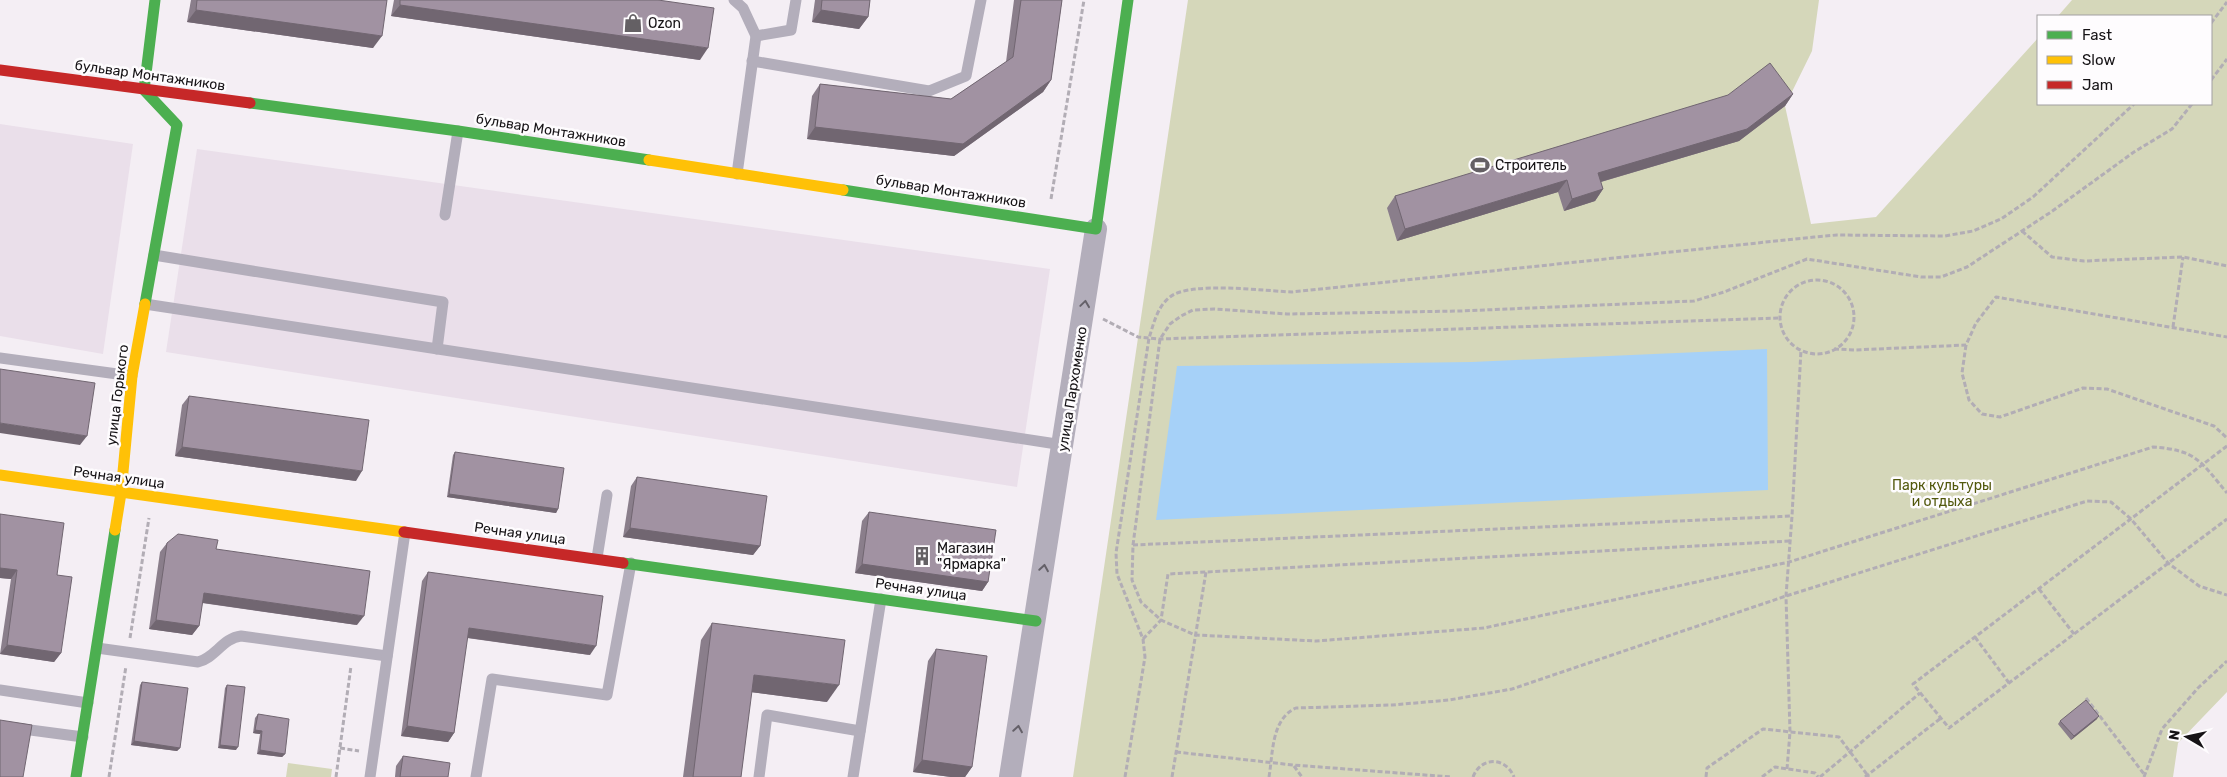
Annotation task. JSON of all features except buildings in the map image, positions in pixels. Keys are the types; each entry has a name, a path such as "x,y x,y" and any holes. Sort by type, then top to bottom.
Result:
{"street":[{"path":"144,90 155,0"},
{"name":"улица Пархоменко","path":"1010,777 1064,445 1128,0"},
{"name":"бульвар Монтажников","path":"0,70 458,131 1096,229"},
{"name":"улица Горького","path":"79,777 82,737 121,493 132,376 177,125 144,90"},
{"name":"Речная улица","path":"0,475 1036,621"}],"lane":[{"path":"734,0 743,8 756,36 737,174"},
{"path":"756,36 791,30 796,0"},
{"path":"752,61 929,91 966,76 981,0"},
{"path":"446,215 458,131"},
{"path":"154,255 443,302 437,349"},
{"path":"145,304 1064,445"},
{"path":"0,358 132,376"},
{"path":"598,558 607,495"},
{"path":"370,777 405,532"},
{"path":"476,777 492,679 607,695 630,563"},
{"path":"853,777 881,599"},
{"path":"97,648 198,662 207,659 232,638 242,636 387,656"},
{"path":"0,690 88,703"},
{"path":"758,777 767,715 860,731"},
{"path":"0,726 82,737"}],"path":[{"path":"1048,221 1084,0"},
{"path":"2212,22 2227,2"},
{"path":"2212,79 2227,59"},
{"path":"1125,777 1145,657 1143,639 1117,574 1116,553 1149,338 1160,308 1171,296 1187,290 1207,288 1292,292 1837,235 1945,236 1973,231 2001,218 2034,197 2133,105"},
{"path":"2191,105 2172,129 2134,152 2022,231 1967,266 1941,277 1921,277 1807,259 1724,292 1694,301 1451,311 1287,314 1214,309 1193,310 1180,316 1170,324 1160,340 1133,544 1132,580 1141,602 1161,620 1196,635 1316,641 1484,628 1789,562 2153,447 2176,448 2192,455 2203,464 2227,493"},
{"path":"2022,231 2052,257 2084,261 2184,257 2227,266"},
{"path":"2173,327 2184,257"},
{"path":"1834,349 1848,338 1853,326 1854,314 1851,302 1844,291 1834,284 1822,280 1809,281 1798,286 1788,294 1782,305 1780,318 1782,329 1788,339 1801,350 1818,354 1834,349 1855,350 1966,345"},
{"path":"2227,337 1996,297 1976,322 1966,345 1962,373 1968,400 1982,414 2000,417 2083,388 2107,389 2214,426 2227,438"},
{"path":"1084,310 1138,337 1160,340 1780,318"},
{"path":"1787,769 1790,732 1786,596 1801,350"},
{"path":"2227,446 1913,684 1949,728 2227,519"},
{"path":"1269,777 1277,731 1282,718 1288,711 1296,708 1392,705 1439,701 1512,689 1786,596 2087,501 2111,502 2131,519 2168,563 2199,586 2227,595"},
{"path":"1133,544 1792,516"},
{"path":"1143,639 1161,620 1168,574 1790,541"},
{"path":"1172,777 1206,572"},
{"path":"2039,589 2074,634"},
{"path":"1975,637 2009,683"},
{"path":"336,777 354,651"},
{"path":"2144,776 2162,729 2198,688 2227,661"},
{"path":"1762,777 1775,767 1815,773 1819,777 1851,753 1920,693"},
{"path":"2086,698 2144,776"},
{"path":"1706,777 1707,768 1762,729 1839,737 1868,776 1941,718"},
{"path":"1176,752 1293,766 1452,777"},
{"path":"1472,777 1475,770 1481,764 1489,761 1498,761 1506,764 1514,777"},
{"path":"1293,766 1302,777"}],"shaded area":[{"path":"0,124 133,144 103,354 0,336"},
{"path":"197,149 1050,269 1017,487 166,352"}],"green space":[{"name":"Парк культуры и отдыха","path":"1188,0 1819,0 1812,51 1785,106 1811,224 1876,217 2037,39 2037,105 2212,105 2212,15 2059,15 2072,0 2227,0 2227,692 2178,743 2173,777 1073,777"},
{"path":"288,763 332,769 331,777 286,777"}],"water":[{"path":"1767,349 1768,490 1156,520 1177,366 1472,362"}],"traffic: fast":[{"path":"145,304 177,125 144,90 155,0"},
{"path":"843,190 1096,229 1128,0"},
{"path":"250,103 458,131 649,160"},
{"path":"76,777 115,530"},
{"path":"623,563 1036,621"}],"traffic: slow":[{"path":"649,160 843,190"},
{"path":"115,530 121,493 132,376 145,304"},
{"path":"0,475 404,532"}],"traffic: jam":[{"path":"0,70 250,103"},
{"path":"404,532 623,563"}],"place":[{"name":"Ozon","path":"633,23"},
{"name":"Строитель","path":"1480,165"},
{"name":"Магазин \"Ярмарка\"","path":"922,556"}]}
